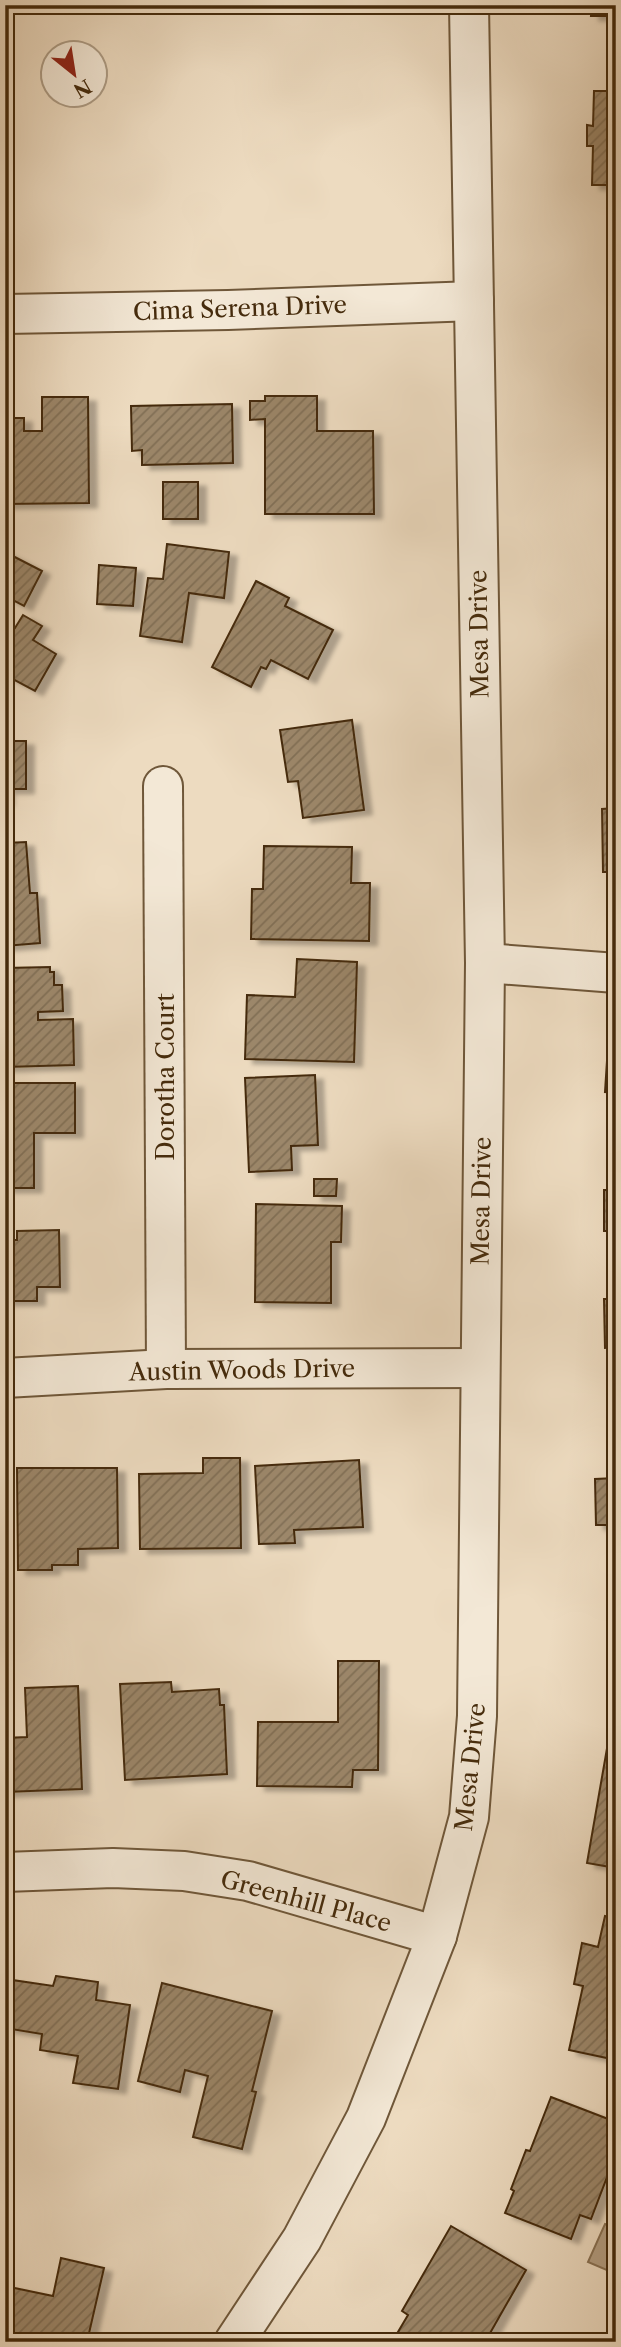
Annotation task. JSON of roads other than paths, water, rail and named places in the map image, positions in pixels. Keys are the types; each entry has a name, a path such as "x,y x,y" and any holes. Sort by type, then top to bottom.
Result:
{"street":[{"name":"Mesa Drive","path":"234,2342 302,2239 366,2118 437,1936 469,1817 476,1729 485,964 469,5"},
{"name":"Cima Serena Drive","path":"5,314 228,310 474,301"},
{"name":"Dorotha Court","path":"163,786 166,1369"},
{"path":"485,964 616,973"},
{"name":"Austin Woods Drive","path":"5,1378 166,1369 479,1368"},
{"name":"Greenhill Place","path":"5,1872 113,1868 184,1871 248,1881 437,1936"}]}
